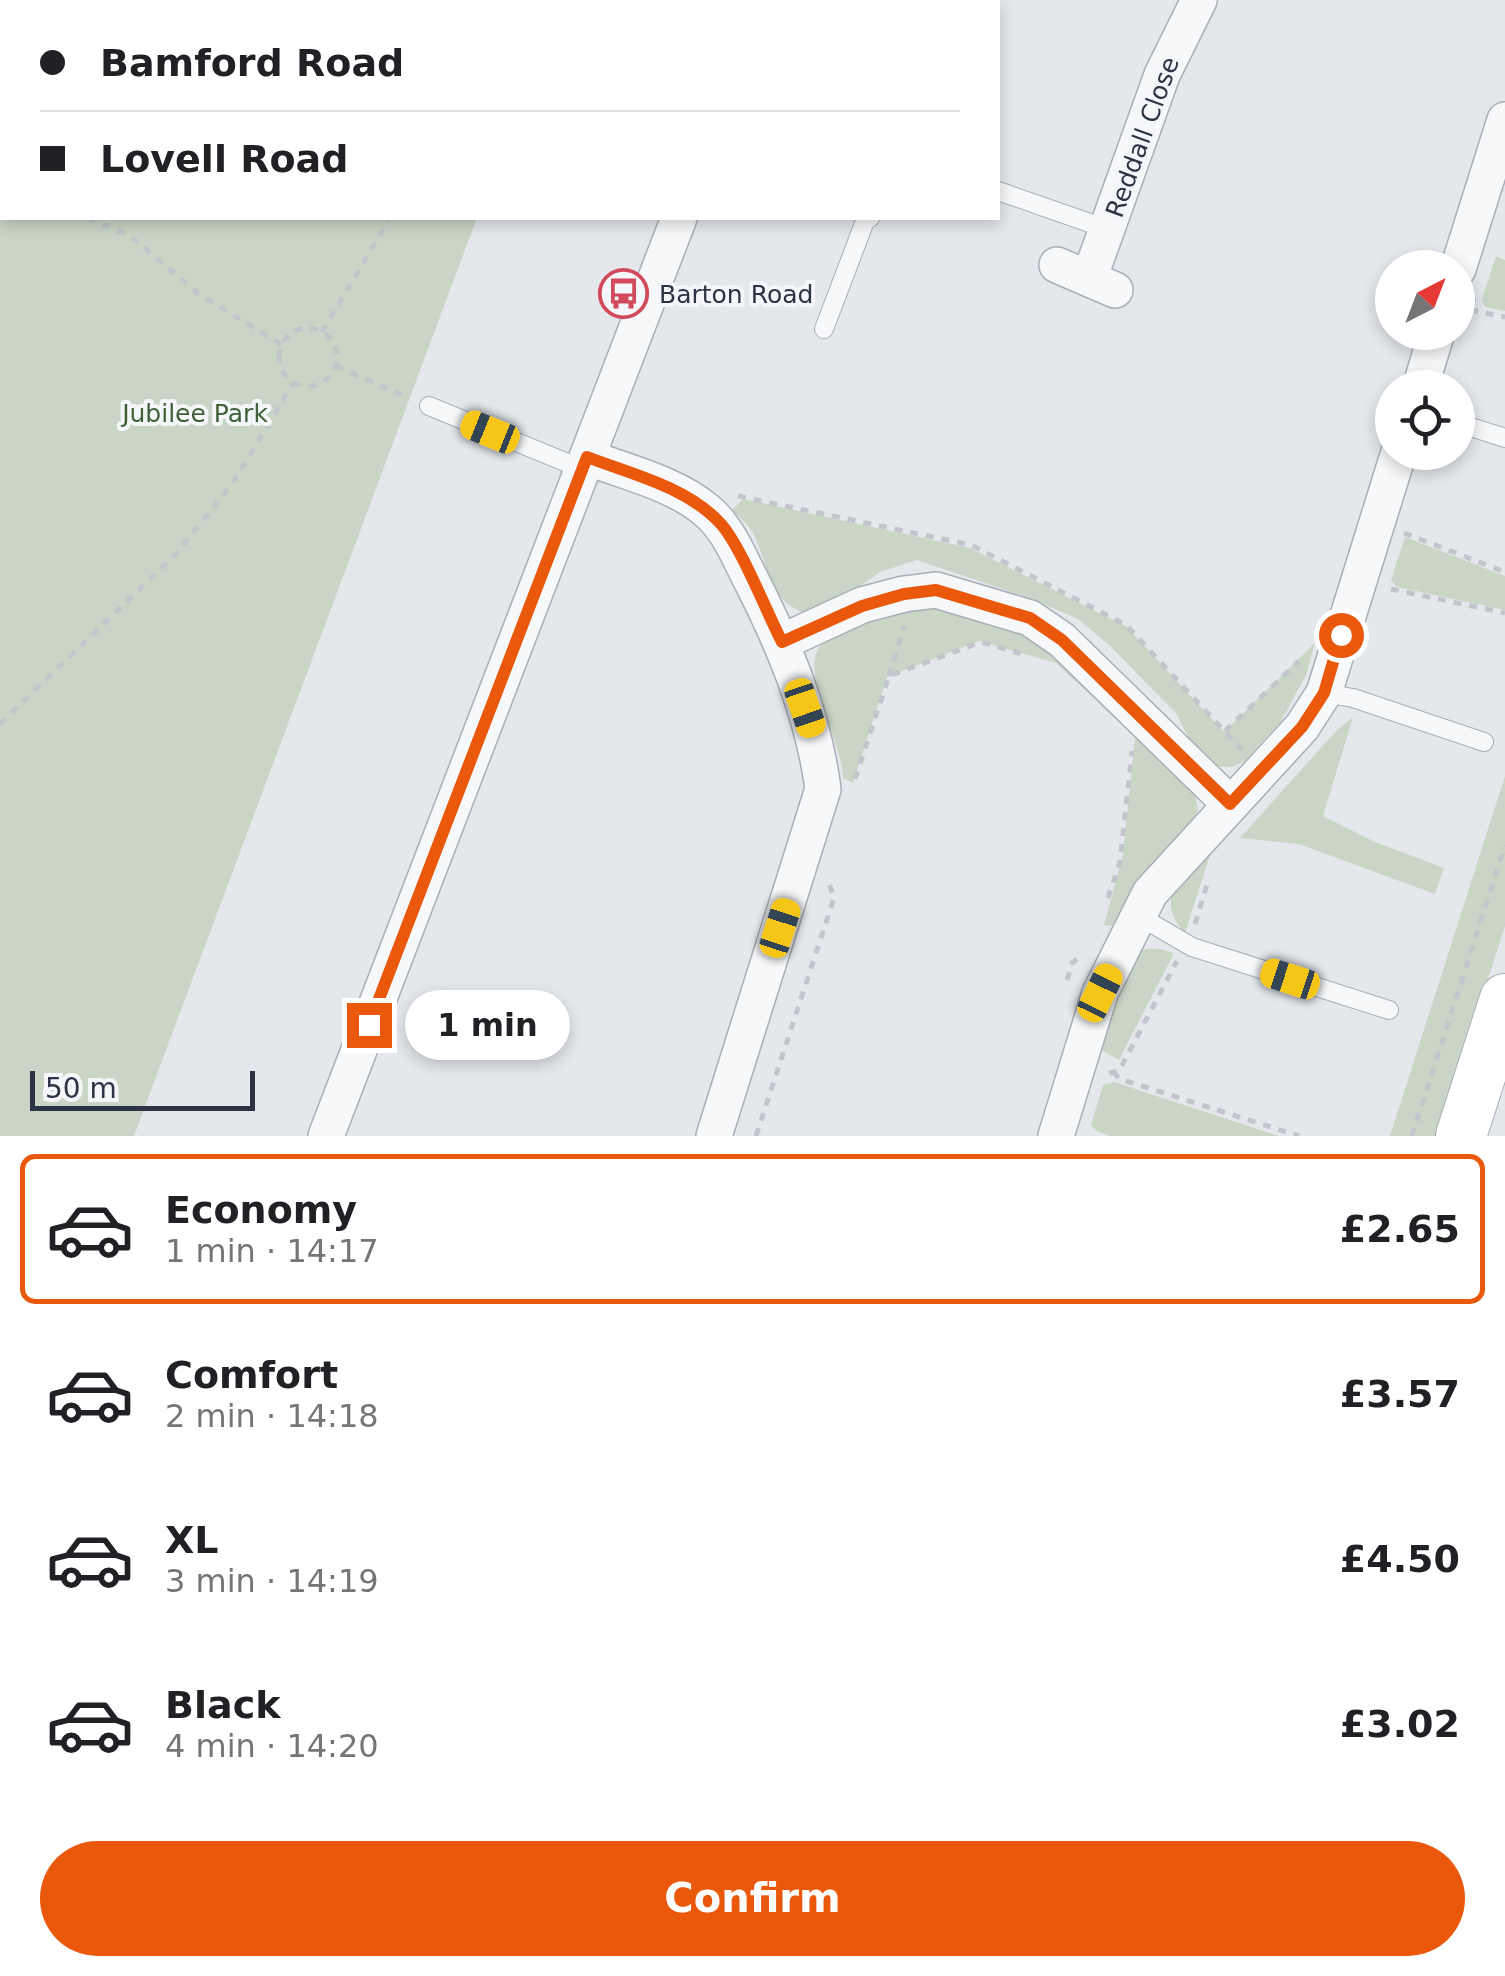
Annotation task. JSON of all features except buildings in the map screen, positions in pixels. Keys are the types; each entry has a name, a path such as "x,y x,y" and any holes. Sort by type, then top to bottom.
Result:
{"street":[{"name":"Reddall Close","path":"1087,277 1162,74 1199,0"},
{"path":"1464,250 1503,133"},
{"path":"326,1136 678,220"},
{"path":"585,463 682,495 724,526 782,642 817,742 823,789 714,1136"},
{"path":"1056,1136 1121,914 1150,893 1302,727 1324,693 1393,470"},
{"path":"782,642 862,606 936,590 1030,618 1062,640 1230,804"},
{"path":"1461,1136 1505,998"}],"lane":[{"path":"1000,193 1107,230"},
{"path":"824,329 863,220"},
{"path":"428,406 585,463"},
{"path":"1475,428 1505,438"},
{"path":"1324,693 1353,698 1484,742"},
{"path":"1121,914 1192,947 1389,1010"}],"path":[{"path":"93,220 130,236 200,294 282,345"},
{"path":"322,332 389,220"},
{"path":"1475,311 1505,317"},
{"path":"314,328 335,346 336,366 319,384 294,382 282,370 282,345 295,331 314,328"},
{"path":"336,366 428,406"},
{"path":"0,724 177,553 232,484 294,382"},
{"path":"1402,532 1505,572"},
{"path":"1389,588 1505,614"},
{"path":"854,782 914,593"},
{"path":"1225,731 1316,645 1341,635"},
{"path":"889,676 981,642 1036,658"},
{"path":"1121,914 1120,862 1133,738"},
{"path":"1412,1136 1505,845"},
{"path":"756,1136 834,898 827,875"},
{"path":"1063,996 1072,963 1092,946"},
{"path":"1113,1072 1120,1079 1300,1136"}],"green space":[{"name":"Jubilee Park","path":"0,220 476,220 134,1136 0,1136"},
{"path":"1496,256 1505,260 1505,311 1485,307 1482,299"},
{"path":"743,499 970,548 1127,627 1224,732 1315,643 1306,675 1281,721 1245,761 1232,767 1214,766 1195,750 1176,713 1108,644 1078,619 1035,600 917,560 880,572 842,599 806,614 792,607 771,581 752,531 732,510"},
{"path":"1405,537 1505,576 1505,610 1397,587 1391,580"},
{"path":"920,601 1037,634 1194,790 1198,810 1188,828 1134,885 1112,926 1104,925 1123,855 1135,737 1056,663 979,641 887,677 853,783 843,778 818,689 815,657 832,636"},
{"path":"1353,717 1323,816 1375,842 1444,868 1435,894 1299,844 1240,838"},
{"path":"1505,776 1505,926 1437,1136 1390,1136"},
{"path":"1215,840 1185,933 1171,907 1172,894 1184,871"},
{"path":"1145,949 1174,953 1119,1060 1096,1047 1130,957"},
{"path":"1114,1082 1279,1136 1110,1136 1091,1125 1103,1085"}],"place":[{"name":"Barton Road","path":"624,294"}],"route":[{"path":"369,1025 587,457 682,495 724,526 782,642 862,606 936,590 1030,618 1062,640 1230,804 1302,727 1324,693 1341,635"}]}
